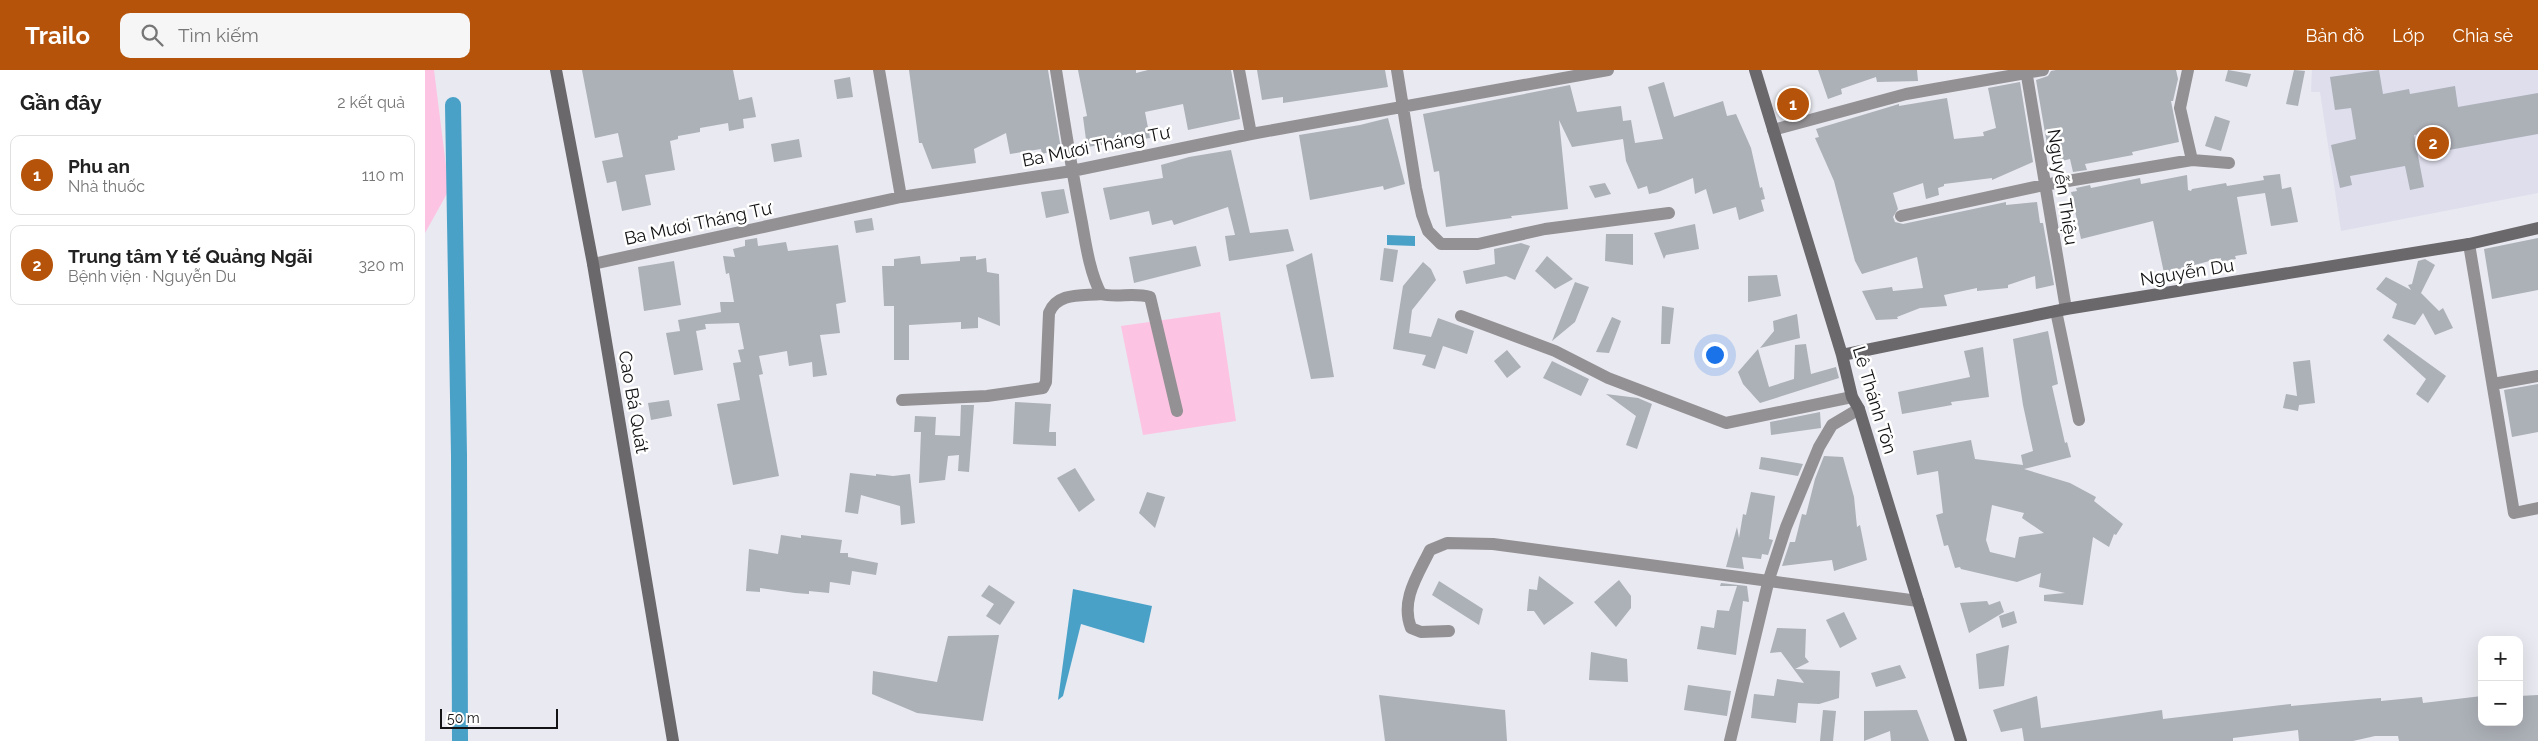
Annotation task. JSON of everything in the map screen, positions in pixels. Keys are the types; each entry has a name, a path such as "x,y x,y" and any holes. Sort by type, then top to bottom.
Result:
{"street":[{"name":"Cao Bá Quát","path":"557,70 593,264 673,741"},
{"path":"879,70 901,197"},
{"path":"1056,70 1071,171 1086,246 1101,294"},
{"path":"1239,70 1251,134"},
{"path":"1397,70 1415,188 1428,231 1441,244 1454,246 1478,244 1545,229 1669,213"},
{"name":"Ba Mươi Tháng Tư","path":"593,264 901,197 1071,171 1251,134 1608,70"},
{"name":"Lê Thánh Tôn","path":"1755,70 1842,355 1852,398 1859,409 1961,741"},
{"path":"1773,130 1906,94 2043,70"},
{"path":"2188,70 2180,108 2192,160"},
{"name":"Nguyễn Thiệu","path":"2027,72 2061,310 2079,420"},
{"path":"1901,216 2044,185 2192,160 2229,162"},
{"name":"Nguyễn Du","path":"1842,355 2061,310 2469,244 2538,228"},
{"path":"2469,244 2514,513 2538,508"},
{"path":"902,400 987,396 1043,388 1046,382 1049,313 1053,304 1063,298 1101,294 1114,297 1143,295 1150,297 1177,411"},
{"path":"1461,316 1555,351 1608,378 1726,423 1852,398"},
{"path":"2493,384 2538,376"},
{"path":"1730,741 1769,579 1786,527 1819,447 1832,425 1859,409"},
{"path":"1449,631 1421,632 1411,628 1406,610 1409,593 1430,550 1447,543 1493,544 1769,579 1918,601"}],"shaded area":[{"path":"425,70 434,70 449,190 425,233"},
{"path":"2312,70 2538,70 2538,193 2341,231 2320,92 2311,92"},
{"path":"1220,312 1236,421 1143,435 1121,326"}],"water":[{"path":"1387,235 1415,236 1415,246 1387,245"},
{"path":"1073,589 1152,606 1144,643 1081,624 1063,696 1058,700"}],"building":[{"path":"582,70 733,70 739,100 752,97 756,117 743,119 744,128 729,131 728,123 700,128 700,132 678,136 678,139 670,141 675,170 645,175 651,205 622,211 616,181 607,183 602,161 623,157 618,133 595,138"},
{"path":"909,70 1048,70 1061,149 1042,154 1041,149 1010,154 1006,133 974,149 976,163 932,169 922,143 919,143"},
{"path":"1078,70 1136,70 1136,73 1148,70 1231,70 1240,119 1188,130 1183,104 1145,112 1150,138 1087,147 1083,117 1087,116"},
{"path":"1257,70 1385,70 1388,87 1283,103 1283,97 1262,100"},
{"path":"1818,70 1917,70 1918,81 1877,82 1876,77 1841,89 1842,94 1828,99"},
{"path":"2176,70 2178,79 2173,101 2171,101 2179,142 2132,152 2133,155 2085,164 2087,170 2073,172 2070,159 2058,162 2057,152 2049,156 2036,80 2048,76 2051,71"},
{"path":"2228,70 2251,74 2247,87 2225,81"},
{"path":"2294,70 2305,71 2298,106 2286,104"},
{"path":"2379,70 2383,94 2409,89 2410,94 2455,86 2458,107 2538,93 2538,134 2449,150 2445,129 2414,135 2424,187 2410,190 2405,166 2350,176 2352,185 2340,188 2331,145 2356,139 2351,108 2335,110 2330,77"},
{"path":"850,77 853,97 837,99 834,80"},
{"path":"1664,82 1674,117 1723,101 1727,116 1736,114 1751,148 1760,188 1762,187 1765,199 1761,200 1764,211 1739,220 1736,207 1713,214 1706,189 1695,194 1693,178 1649,194 1647,186 1638,189 1626,161 1623,139 1572,147 1559,120 1568,209 1446,227 1439,171 1434,172 1423,114 1570,85 1577,112 1621,106 1623,121 1631,120 1635,143 1663,139 1648,87"},
{"path":"2020,82 2033,162 1992,180 1992,178 1944,184 1944,186 1938,188 1939,195 1926,199 1923,183 1893,193 1898,209 1893,217 1895,222 1903,224 2006,202 2006,205 2037,202 2040,223 2043,223 2054,285 2036,289 2035,276 2008,285 2008,288 1977,291 1977,288 1944,295 1947,306 1920,308 1897,317 1898,319 1876,320 1862,291 1892,287 1893,291 1923,288 1917,257 1862,274 1855,261 1834,181 1815,138 1819,137 1816,129 1899,104 1899,106 1947,98 1954,139 1984,136 1983,132 1996,128 1988,88"},
{"path":"2215,116 2230,121 2221,151 2205,146"},
{"path":"1388,118 1405,184 1384,190 1383,186 1310,200 1299,135 1360,125"},
{"path":"799,139 802,157 774,162 771,144"},
{"path":"1231,150 1250,233 1288,229 1294,251 1229,261 1225,236 1235,235 1228,207 1174,225 1172,220 1152,225 1149,211 1110,220 1103,188 1163,178 1161,165 1189,157"},
{"path":"2280,174 2282,189 2291,187 2298,222 2271,226 2265,193 2237,197 2247,254 2235,256 2236,259 2221,262 2221,258 2164,273 2153,221 2081,239 2071,192 2077,191 2076,188 2090,185 2091,188 2140,178 2141,184 2187,175 2188,190 2191,191 2192,189 2226,183 2227,186 2264,180 2263,176"},
{"path":"1605,183 1611,194 1595,198 1589,186"},
{"path":"1064,189 1069,213 1046,218 1041,192"},
{"path":"872,218 874,230 856,233 854,221"},
{"path":"1695,224 1699,249 1666,255 1664,259 1654,233"},
{"path":"1606,234 1633,234 1633,265 1605,261"},
{"path":"757,238 758,246 786,242 788,251 838,245 846,302 836,304 840,333 820,335 827,375 813,377 812,362 789,366 787,351 759,356 763,374 759,375 779,476 733,485 717,404 740,400 733,363 741,362 738,350 744,349 739,323 705,324 706,329 696,331 703,370 674,375 666,333 680,331 678,320 721,312 720,302 734,302 729,273 726,274 723,256 735,257 733,249 745,246 745,240"},
{"path":"2538,238 2538,290 2492,299 2484,249"},
{"path":"1521,243 1530,246 1515,280 1506,276 1466,284 1463,271 1495,264 1494,249"},
{"path":"1196,246 1201,266 1134,283 1129,257"},
{"path":"1384,248 1398,250 1393,282 1380,280"},
{"path":"1312,253 1334,377 1311,379 1286,265"},
{"path":"920,256 921,264 960,261 960,257 976,256 976,260 986,258 987,272 999,274 1000,326 978,317 978,328 961,329 961,322 909,325 909,360 894,360 894,306 884,306 882,266 894,266 894,259"},
{"path":"1547,256 1573,279 1555,289 1535,271"},
{"path":"2425,259 2435,265 2421,293 2439,311 2443,308 2453,328 2435,335 2423,313 2415,325 2392,318 2397,304 2376,289 2386,277 2411,290 2408,285 2412,284 2418,261"},
{"path":"674,261 681,305 644,311 638,267"},
{"path":"1423,262 1431,269 1436,280 1412,310 1409,333 1431,337 1438,318 1474,331 1467,354 1443,346 1435,369 1422,365 1426,355 1393,349 1403,286"},
{"path":"1777,275 1781,296 1748,302 1748,276"},
{"path":"1575,282 1589,287 1575,322 1552,341"},
{"path":"1662,306 1674,308 1670,344 1661,344"},
{"path":"1797,314 1800,338 1760,348 1774,331 1773,321"},
{"path":"1612,317 1621,321 1609,353 1596,352"},
{"path":"2048,331 2058,384 2052,386 2065,443 2067,442 2071,457 2024,469 2070,483 2096,497 2094,501 2123,524 2116,535 2114,534 2109,547 2093,537 2083,605 2044,601 2044,595 2065,593 2039,587 2041,573 2017,582 1961,569 1960,567 1955,568 1948,545 1944,546 1936,515 1943,513 1938,471 1917,475 1913,451 1971,440 1975,459 2023,465 2021,455 2033,451 2023,405 2013,339","holes":["1992,505 2024,513 2022,518 2044,533 2019,537 2015,558 1990,552 1986,540"]},
{"path":"2388,334 2446,376 2428,403 2416,394 2426,379 2383,340"},
{"path":"1806,344 1811,374 1836,367 1839,378 1760,403 1743,384 1738,372 1758,349 1769,387 1794,379 1795,345"},
{"path":"1983,347 1989,397 1951,402 1952,405 1902,414 1898,392 1970,377 1964,351"},
{"path":"1507,350 1521,367 1507,378 1494,361"},
{"path":"2310,360 2315,403 2299,405 2298,411 2283,408 2286,394 2297,396 2293,362"},
{"path":"1552,361 1589,379 1581,396 1543,378"},
{"path":"2538,384 2538,432 2512,437 2504,390"},
{"path":"1606,394 1638,398 1652,404 1637,449 1626,445 1636,416"},
{"path":"669,400 672,416 651,420 648,403"},
{"path":"1015,402 1051,404 1049,432 1056,432 1056,446 1013,444"},
{"path":"961,405 974,405 969,472 958,471 959,455 948,456 945,480 919,483 921,432 914,432 915,416 936,417 935,435 960,436"},
{"path":"1820,412 1821,428 1771,435 1770,422"},
{"path":"1824,456 1843,457 1854,497 1857,527 1860,525 1867,560 1834,571 1832,560 1782,566 1790,542 1795,542 1802,514 1806,515 1815,479"},
{"path":"1761,457 1803,464 1798,476 1759,469"},
{"path":"1075,468 1095,500 1079,512 1057,478"},
{"path":"850,473 876,476 876,474 893,476 910,474 915,523 901,525 900,506 861,495 858,514 845,512"},
{"path":"1147,492 1165,497 1155,528 1139,513"},
{"path":"1751,492 1775,496 1769,539 1773,540 1768,555 1762,554 1761,559 1742,557 1744,569 1726,567 1737,527 1739,538 1743,514 1746,515"},
{"path":"781,535 801,538 801,535 842,540 840,553 848,553 848,557 878,563 876,575 852,571 850,585 830,582 829,593 809,591 809,594 795,593 760,588 760,592 746,591 749,549 778,554"},
{"path":"1539,576 1574,603 1544,625 1534,611 1527,611 1529,589 1537,590"},
{"path":"1619,580 1631,596 1631,608 1616,627 1594,602"},
{"path":"1439,581 1483,609 1479,625 1432,595"},
{"path":"1721,583 1747,586 1749,602 1743,601 1736,655 1697,649 1701,626 1714,628 1717,610 1729,611 1737,586 1720,586"},
{"path":"989,585 1015,602 1000,625 986,616 994,604 981,596"},
{"path":"1987,601 1989,605 2000,601 2004,612 1969,633 1960,603"},
{"path":"2014,611 2017,623 2002,628 1999,616"},
{"path":"1844,612 1857,639 1840,648 1826,620"},
{"path":"1777,628 1806,629 1805,657 1809,662 1795,669 1840,671 1839,698 1819,704 1798,703 1796,723 1751,718 1754,694 1774,696 1777,679 1804,683 1781,652 1770,653"},
{"path":"999,635 983,721 917,713 872,694 873,671 937,682 948,636"},
{"path":"2009,645 2004,686 1979,689 1976,654"},
{"path":"1591,652 1627,659 1628,682 1589,680"},
{"path":"1900,665 1906,678 1876,687 1871,673"},
{"path":"1688,685 1731,691 1727,716 1684,710"},
{"path":"1379,695 1505,710 1507,741 1385,741"},
{"path":"2538,695 2538,741 2399,741 2398,736 2375,736 2353,741 2299,741 2298,730 2233,738 2233,741 2024,741 2022,728 2001,732 1993,710 2037,696 2041,728 2162,710 2163,719 2291,704 2291,706 2381,698 2381,701 2422,697 2423,703 2478,696 2478,726 2523,726 2523,696"},
{"path":"1823,710 1836,711 1833,741 1820,741"},
{"path":"1917,710 1929,741 1891,741 1890,731 1864,741 1864,711"}],"waterway":[{"path":"453,105 459,455 460,741"}],"place":[{"name":"Phu an","path":"1793,104"},
{"name":"Trung tâm Y tế Quảng Ngãi","path":"2433,143"}]}
